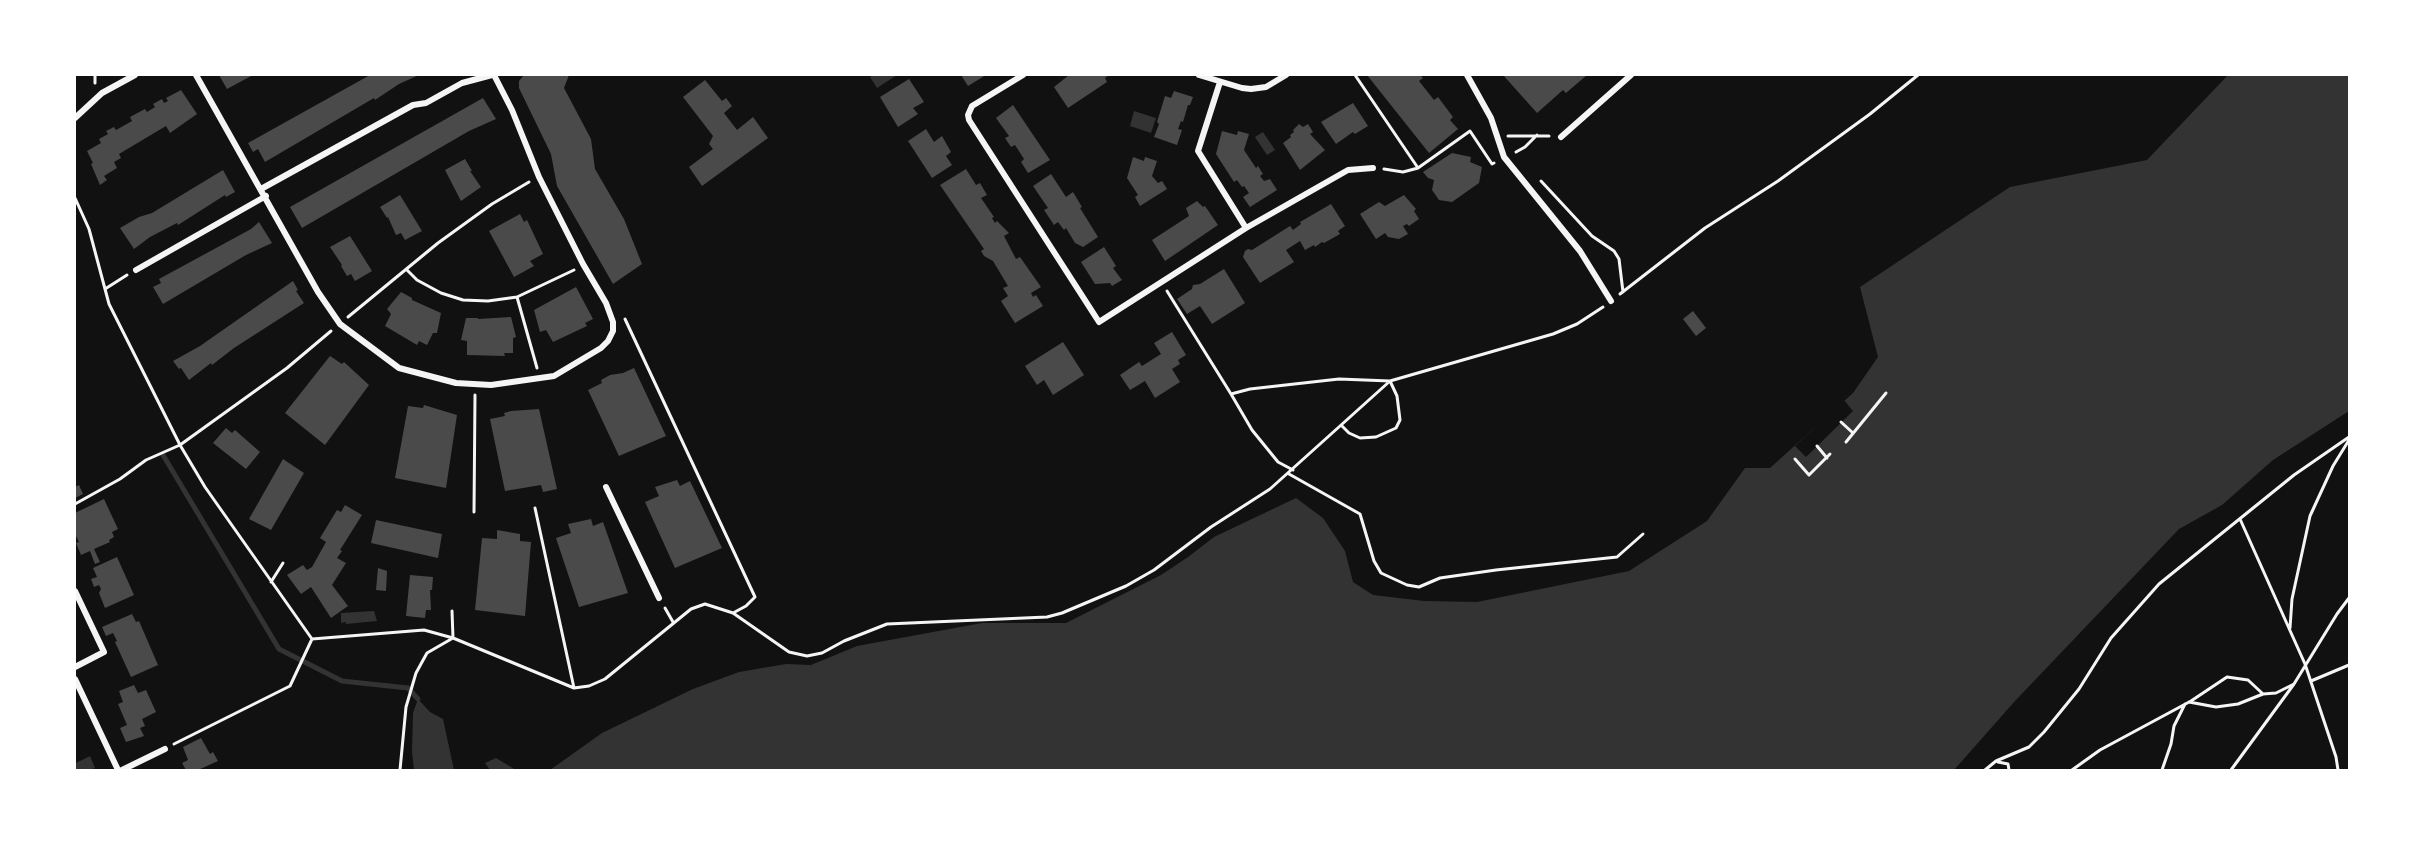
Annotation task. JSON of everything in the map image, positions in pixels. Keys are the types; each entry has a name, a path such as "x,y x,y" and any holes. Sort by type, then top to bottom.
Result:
{"street":[{"path":"75,118 102,93 135,75"},
{"path":"196,75 318,292 340,324 399,368 431,378 475,384 515,382 554,376 602,348 613,331 611,312 583,264 539,177 512,110 493,75 462,83 426,103 414,105 261,189"},
{"path":"1023,75 972,106 968,115 969,120 1099,322 1246,228 1348,170 1373,168"},
{"path":"1199,75 1242,88 1266,87 1286,75"},
{"path":"1467,75 1491,118 1504,157 1580,251 1611,302"},
{"path":"1561,137 1631,75"},
{"path":"1220,82 1198,151 1246,228"},
{"path":"136,270 266,196"},
{"path":"606,488 659,598"},
{"path":"75,591 104,652 75,667"},
{"path":"75,679 120,770 165,749"}],"path":[{"path":"95,75 95,83"},
{"path":"1355,75 1418,168"},
{"path":"1231,394 1250,389 1339,379 1390,381 1552,334 1577,324 1611,302 1705,228 1787,174 1870,114 1918,75"},
{"path":"1373,168 1403,172 1418,168 1470,130 1492,164 1504,157"},
{"path":"1498,137 1537,135 1525,147 1512,154 1521,159"},
{"path":"1536,175 1592,236 1614,251 1618,259 1623,292"},
{"path":"75,504 120,479 146,460 180,445 287,368 438,243 492,204 529,182"},
{"path":"75,198 89,229 109,304 142,374 180,445 270,582 312,639"},
{"path":"105,289 136,270"},
{"path":"407,270 430,288 452,297 475,301 517,297 567,274"},
{"path":"1161,282 1252,430 1278,462 1293,470"},
{"path":"517,297 534,359"},
{"path":"611,312 624,318 632,330 755,597 746,606 733,613"},
{"path":"1342,426 1349,433 1360,438 1376,437 1396,428 1400,420 1397,396 1390,381"},
{"path":"312,639 424,630 453,638 574,688 589,686 605,679 659,636 673,621 691,609 705,604 733,613 797,656 822,653 844,641 887,624 1047,617 1126,586 1154,570 1289,474 1390,381"},
{"path":"474,512 475,384"},
{"path":"1846,442 1886,393"},
{"path":"1841,422 1853,433"},
{"path":"1985,770 1996,761 2029,747 2079,689 2111,638 2159,584 2294,475 2349,439"},
{"path":"2290,631 2292,599 2310,516 2333,466 2349,439"},
{"path":"1795,459 1809,475 1829,456 1817,446"},
{"path":"1289,474 1360,514 1374,561 1381,573 1407,585 1419,587 1440,578 1617,557 1643,534"},
{"path":"535,508 574,688"},
{"path":"2240,519 2305,664 2336,757 2338,770"},
{"path":"270,582 283,563"},
{"path":"659,598 673,621"},
{"path":"2231,770 2294,684 2349,598"},
{"path":"453,611 453,638"},
{"path":"400,770 406,706 416,673 427,653 453,638"},
{"path":"165,749 290,686 312,639"},
{"path":"2311,681 2349,665"},
{"path":"2072,770 2100,750 2187,703 2227,677 2247,680 2263,694"},
{"path":"2187,703 2216,707 2238,704 2263,694 2276,693 2294,684"},
{"path":"2162,770 2171,744 2174,726 2187,703"},
{"path":"1996,761 2008,764 2009,770"}],"shaded area":[{"path":"897,75 877,88 870,77"},
{"path":"2228,75 2349,75 2349,411 2273,460 2222,505 2179,529 2015,701 1954,770 550,770 602,733 693,689 739,672 786,664 811,665 857,646 982,623 1066,623 1161,575 1214,537 1296,498 1323,518 1345,551 1353,582 1373,595 1424,601 1477,602 1629,571 1707,521 1745,468 1770,468 1853,393 1878,357 1860,287 2010,187 2147,160"},
{"path":"1134,111 1156,118 1151,133 1130,126"},
{"path":"1263,132 1275,150 1267,155 1255,137"},
{"path":"374,611 377,621 341,623 341,613"},
{"path":"418,699 430,712 443,719 454,770 414,770 413,713"},
{"path":"90,756 95,768 75,770 76,763"},
{"path":"496,758 516,770 490,770 485,763"}],"pier":[{"path":"1844,400 1853,411 1806,457 1795,446"}],"building":[{"path":"219,75 253,75 227,89"},
{"path":"370,75 419,75 399,84 375,100 374,98 265,162 258,149 253,152 248,143"},
{"path":"524,75 569,75 564,88 591,139 595,169 624,219 642,264 613,284 557,186 551,154 519,88 519,81"},
{"path":"961,75 986,75 968,86"},
{"path":"1069,75 1109,75 1105,78 1107,82 1068,108 1054,87"},
{"path":"1367,75 1420,75 1423,78 1419,81 1434,100 1438,97 1453,117 1450,120 1458,129 1429,153"},
{"path":"1503,75 1587,75 1566,93 1563,90 1537,113"},
{"path":"909,79 924,102 913,108 918,114 898,127 880,97"},
{"path":"705,80 722,101 726,98 732,106 724,113 737,130 753,117 768,138 702,186 689,167 713,149 709,144 713,136 683,97"},
{"path":"181,90 197,114 170,133 166,126 119,154 121,158 114,162 117,168 104,176 107,180 100,185 87,151 101,143 99,139 108,134 106,131 114,127 116,130 132,121 130,117 145,109 147,112 155,107 153,104 162,99 164,103 168,101 166,98"},
{"path":"1174,91 1193,97 1178,129 1182,130 1177,145 1154,137 1165,96 1171,98"},
{"path":"483,98 496,119 469,131 302,228 290,207"},
{"path":"1353,103 1368,126 1355,134 1353,132 1336,144 1321,122"},
{"path":"1013,105 1050,160 1028,173 1021,162 1024,159 1015,145 1011,147 1005,138 1009,136 996,118"},
{"path":"1299,124 1303,127 1308,124 1313,132 1310,134 1325,150 1300,170 1283,143 1291,137 1293,130"},
{"path":"926,129 934,142 942,136 951,152 946,156 952,165 932,178 908,141"},
{"path":"1222,131 1237,135 1238,131 1249,134 1244,150 1256,168 1258,166 1263,174 1260,176 1264,181 1270,179 1277,190 1250,207 1243,197 1249,193 1237,180 1234,182 1216,154"},
{"path":"1452,153 1471,157 1470,162 1482,167 1479,183 1452,202 1439,200 1432,190 1434,180 1428,178 1423,172"},
{"path":"1133,157 1144,161 1145,157 1157,161 1152,176 1158,183 1162,181 1167,189 1140,206 1135,197 1138,195 1127,178"},
{"path":"465,159 481,187 461,201 445,170"},
{"path":"966,169 976,185 980,183 987,195 981,198 994,217 992,218 995,223 997,221 1009,233 1004,236 1016,259 1020,257 1041,287 1031,293 1033,297 1036,295 1043,306 1015,323 1001,301 1008,296 1003,288 1008,286 993,261 984,256 981,251 984,249 940,185"},
{"path":"223,170 235,192 226,197 225,195 178,225 177,223 150,237 134,249 120,228 139,217 152,213"},
{"path":"1051,174 1066,197 1073,192 1098,237 1083,247 1075,243 1066,228 1064,230 1058,222 1054,225 1044,210 1048,208 1033,186"},
{"path":"400,195 422,231 405,240 401,233 396,235 388,217 380,207"},
{"path":"1404,195 1416,209 1414,211 1419,219 1409,226 1407,224 1403,226 1408,234 1399,239 1388,237 1385,233 1376,239 1360,214 1379,202 1385,206"},
{"path":"1197,201 1203,207 1205,206 1218,225 1165,261 1152,240 1189,216 1186,208"},
{"path":"1331,204 1345,226 1338,231 1340,234 1305,250 1300,241 1286,250 1294,262 1260,283 1243,257 1245,251 1252,250 1290,226 1293,230 1301,224 1300,222"},
{"path":"520,214 524,222 527,220 543,254 530,261 534,266 514,277 489,231"},
{"path":"259,222 272,243 246,255 163,304 153,287 161,283 159,279 251,229"},
{"path":"350,236 372,271 355,281 351,274 347,276 330,247"},
{"path":"1104,247 1116,266 1113,268 1122,280 1112,286 1110,283 1095,284 1081,262"},
{"path":"1224,269 1245,303 1212,324 1200,306 1187,314 1177,299 1192,289 1193,285 1200,284"},
{"path":"293,281 304,303 234,348 212,365 211,363 189,380 173,361 200,346"},
{"path":"576,287 593,319 585,323 587,326 553,342 546,330 540,332 534,310"},
{"path":"401,292 412,300 441,313 437,333 433,333 427,345 419,341 417,345 385,326 391,314 387,309"},
{"path":"1693,311 1706,328 1696,336 1683,319"},
{"path":"511,317 516,337 513,338 513,353 504,353 505,356 467,355 467,341 461,340 466,318"},
{"path":"1172,332 1186,355 1178,360 1180,364 1172,369 1180,382 1155,398 1145,381 1130,390 1120,375 1139,362 1142,366 1161,354 1154,343"},
{"path":"1063,342 1084,375 1053,395 1044,380 1037,385 1025,366"},
{"path":"330,356 342,364 344,362 369,385 325,445 285,413"},
{"path":"634,368 666,436 619,456 588,390 602,383 601,380 610,375"},
{"path":"424,405 457,415 446,488 395,478 408,406 423,408"},
{"path":"539,409 557,489 543,492 541,485 505,491 490,419 505,416 504,413 511,411"},
{"path":"226,428 232,433 235,430 260,452 246,469 213,443"},
{"path":"283,459 304,473 271,530 249,519"},
{"path":"677,480 680,486 690,481 722,548 675,568 645,502 659,496 655,487"},
{"path":"79,485 83,494 75,498 75,487"},
{"path":"104,499 118,529 112,532 114,537 109,540 110,542 94,549 100,562 95,564 90,551 81,555 76,543 79,542 75,534 75,513"},
{"path":"345,505 362,515 340,550 342,551 337,558 346,563 332,585 348,606 331,618 311,587 301,594 287,575 303,565 307,570 312,567 326,542 320,538 337,510 341,512"},
{"path":"591,519 593,526 603,522 628,593 579,607 556,538 571,533 568,524"},
{"path":"376,520 442,534 438,558 371,543"},
{"path":"497,530 520,534 520,541 531,542 525,616 475,610 482,538 497,539"},
{"path":"117,557 134,595 105,608 99,593 101,589 99,585 94,587 91,579 97,577 93,568"},
{"path":"378,568 387,571 386,591 376,590"},
{"path":"410,575 433,577 432,590 430,590 431,610 426,610 425,618 406,616"},
{"path":"132,614 136,622 139,621 158,665 131,677 113,633 106,636 102,627"},
{"path":"134,685 138,693 146,690 156,712 142,719 145,726 140,728 144,736 126,742 120,728 127,725 118,704 123,702 119,691"},
{"path":"201,738 210,754 213,752 218,761 198,770 186,770 182,763 188,760 183,747"}],"waterway":[{"path":"163,455 279,649 342,681 408,688 418,699"}]}
